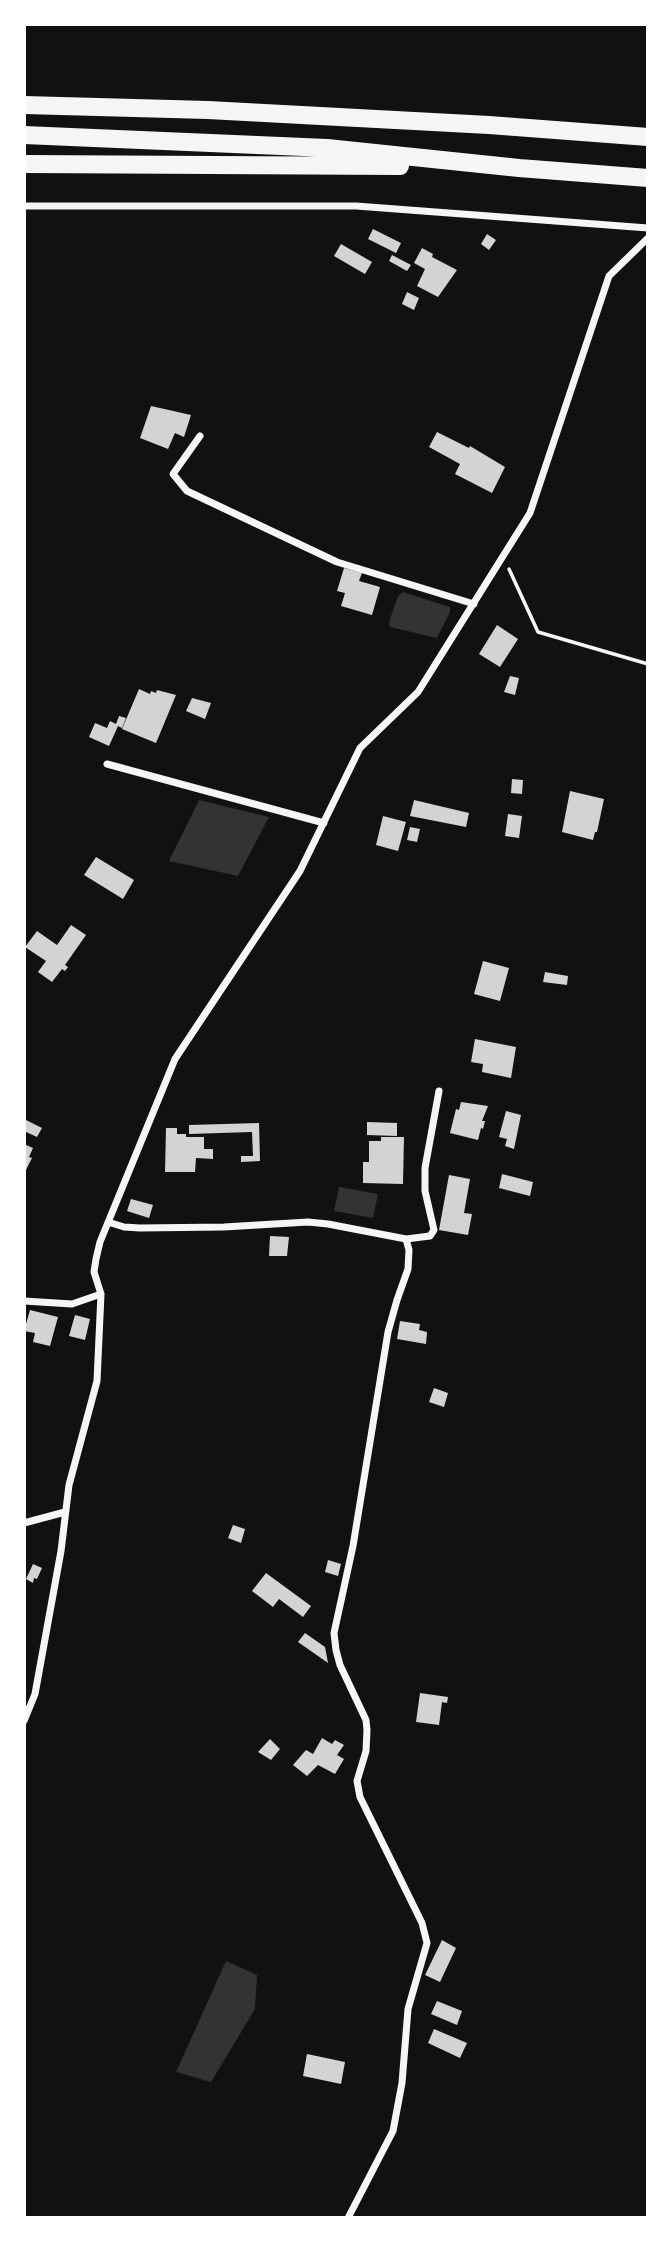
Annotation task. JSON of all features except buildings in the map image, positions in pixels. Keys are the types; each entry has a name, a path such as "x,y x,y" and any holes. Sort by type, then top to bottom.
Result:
{"highway":[{"path":"24,105 315,116 648,136"},
{"path":"24,135 327,148 648,178"},
{"path":"24,164 519,168"}],"street":[{"path":"24,206 356,206 648,228"},
{"path":"24,1721 35,1695 61,1551 69,1485 97,1381 101,1294 94,1272 96,1259 108,1222 175,1059 300,871 360,748 418,692 530,513 609,276 648,238"},
{"path":"200,436 173,474 187,491 337,562 474,604"},
{"path":"107,764 324,823"},
{"path":"108,1222 139,1228 308,1222 406,1239 430,1236 434,1230 425,1191 425,1168 439,1091"},
{"path":"348,2217 393,2131 402,2083 408,2009 427,1943 422,1923 360,1797 357,1781 366,1751 366,1720 340,1665 334,1633 353,1546 388,1332 408,1269 409,1250 406,1239"},
{"path":"24,1301 72,1304 101,1294"},
{"path":"24,1523 65,1512"}],"path":[{"path":"504,557 538,632 648,664"}],"shaded area":[{"path":"403,592 450,607 437,638 390,627 389,622 398,596"},
{"path":"199,800 269,817 238,876 169,861"},
{"path":"339,1187 378,1194 373,1218 334,1211"},
{"path":"226,1961 257,1975 255,2009 211,2082 176,2072"}]}
